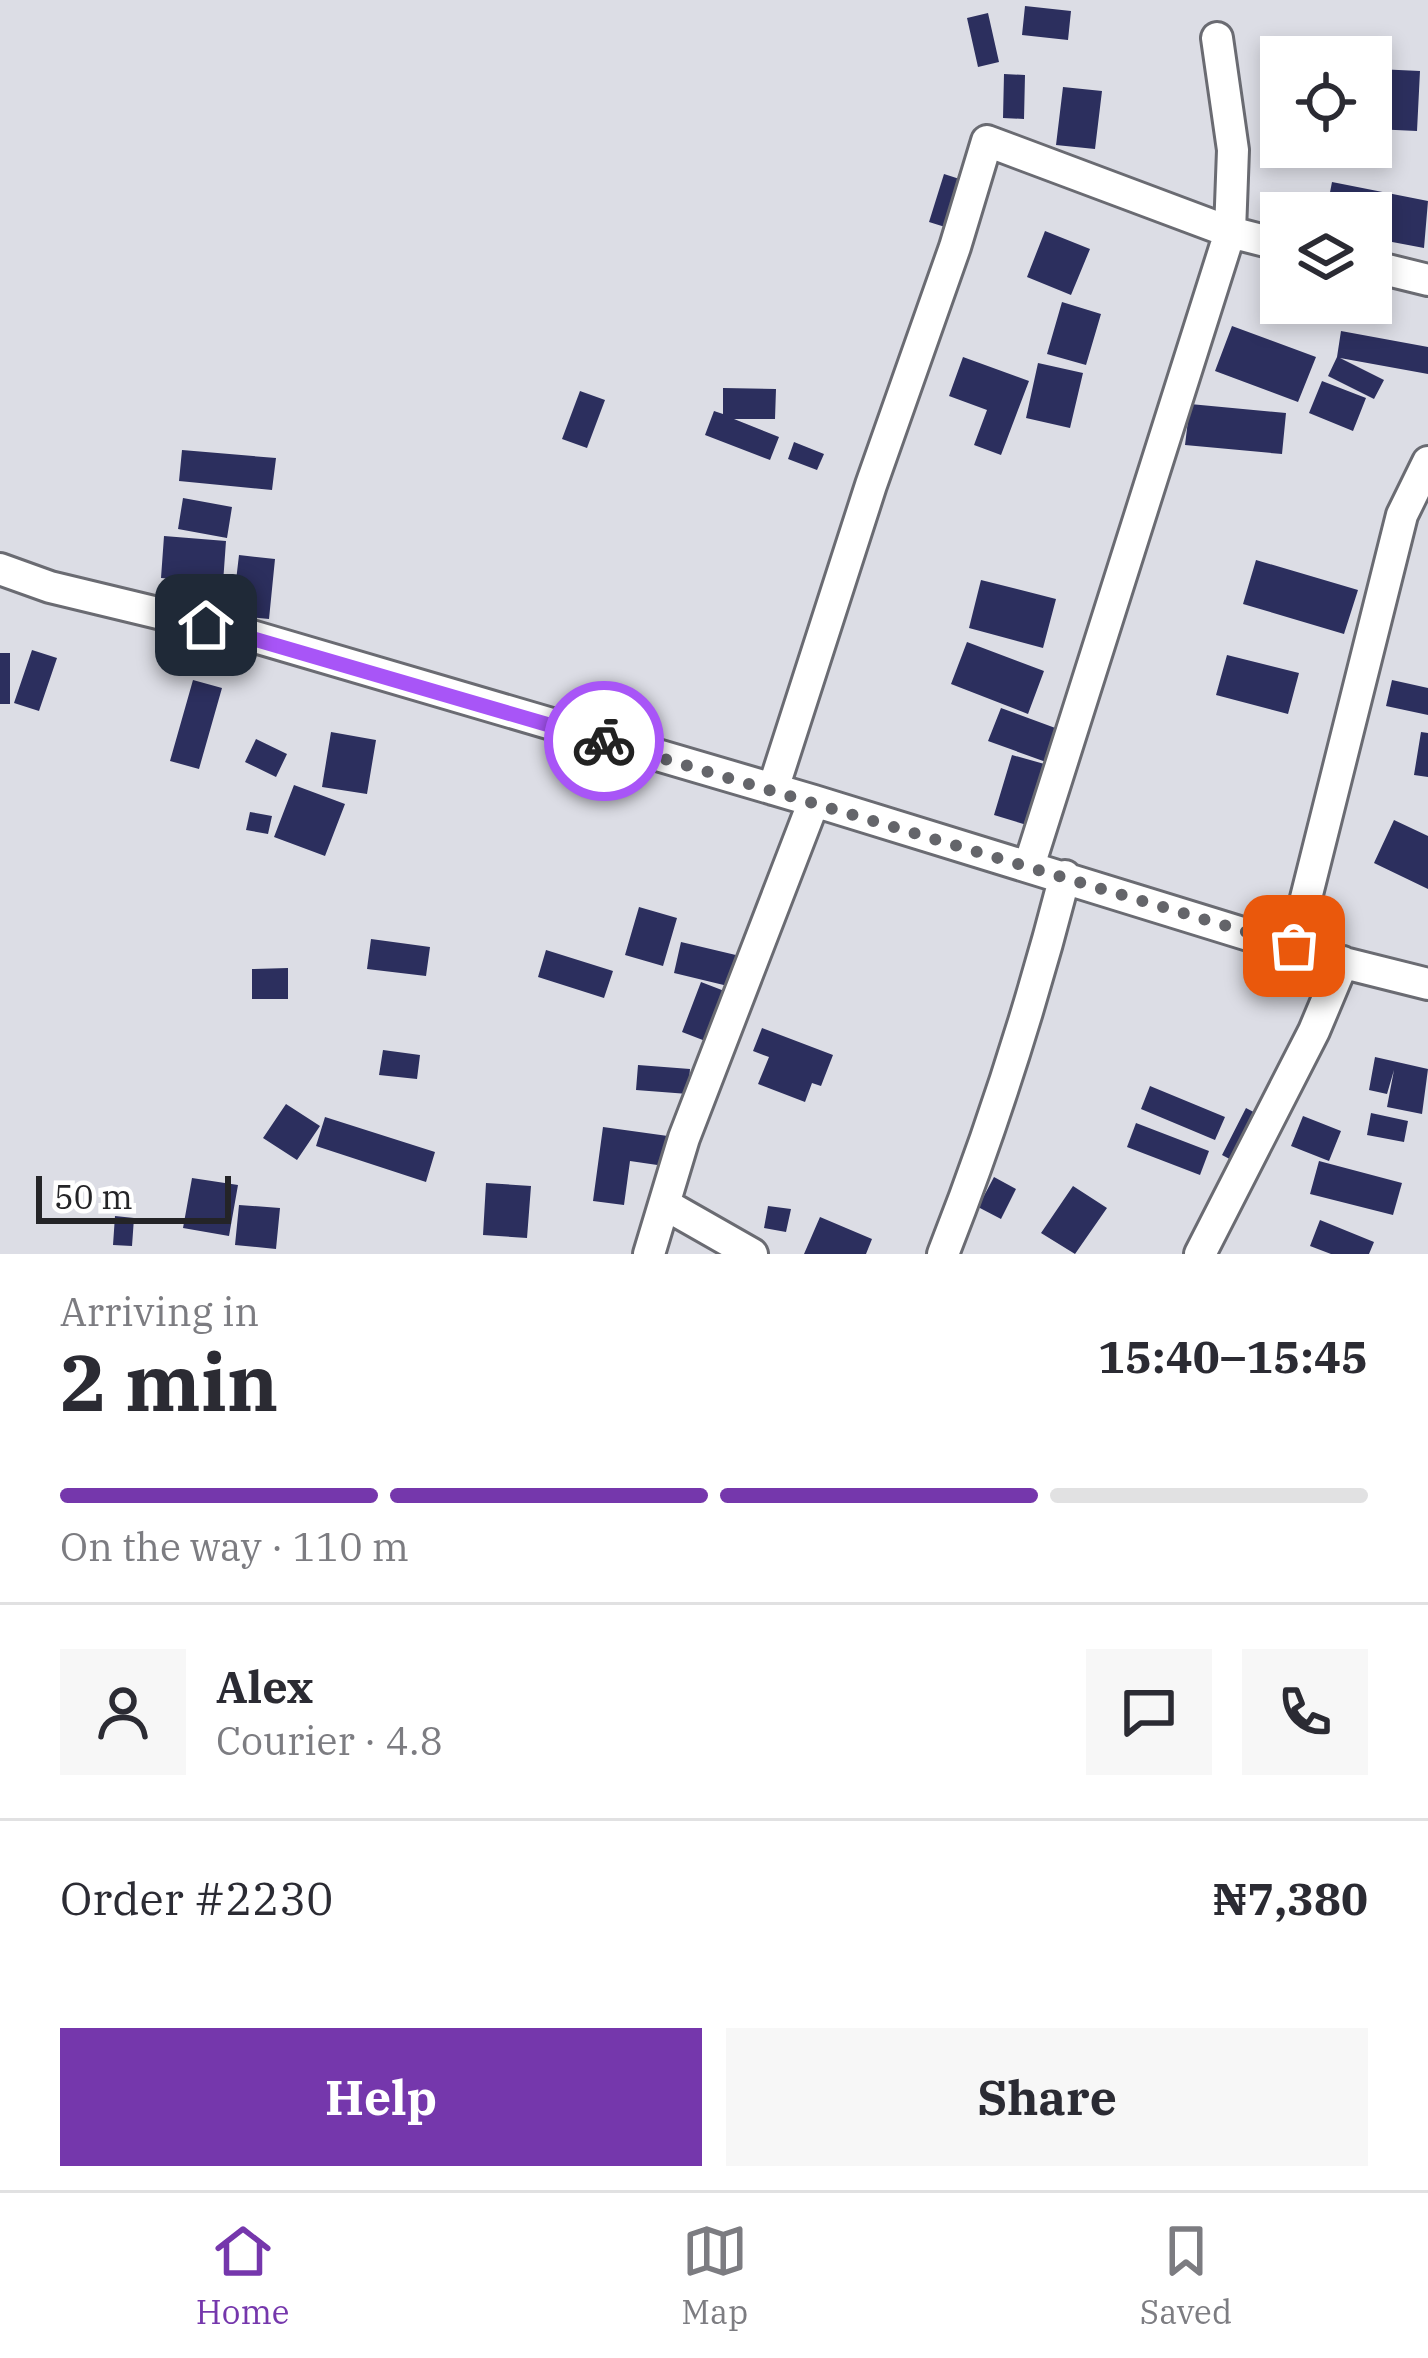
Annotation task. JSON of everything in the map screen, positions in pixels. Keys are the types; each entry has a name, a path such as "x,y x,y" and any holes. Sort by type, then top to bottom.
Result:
{"street":[{"path":"1029,866 1230,232 1233,150 1217,38"},
{"path":"773,789 871,485 956,247 987,141 1260,239"},
{"path":"1392,271 1428,280"},
{"path":"1294,946 1402,515 1428,462"},
{"path":"0,568 50,587 245,634 1428,984"},
{"path":"649,1254 685,1138 814,801"},
{"path":"943,1254 992,1131 1028,1022 1065,876"},
{"path":"1200,1254 1314,1031 1343,962"},
{"path":"666,1205 752,1254"}],"building":[{"path":"1025,6 1071,11 1068,40 1022,35"},
{"path":"988,13 999,62 978,67 967,18"},
{"path":"1392,70 1420,71 1417,131 1392,130"},
{"path":"1004,74 1025,75 1024,119 1003,118"},
{"path":"1063,87 1102,91 1095,149 1056,145"},
{"path":"944,174 972,183 958,231 929,222"},
{"path":"1332,182 1383,192 1330,192"},
{"path":"1392,194 1428,201 1424,248 1392,242"},
{"path":"1045,231 1090,249 1071,295 1027,277"},
{"path":"1062,302 1101,314 1086,365 1047,354"},
{"path":"1232,326 1316,357 1298,402 1215,371"},
{"path":"1341,331 1428,347 1428,374 1340,358 1384,380 1374,399 1328,376"},
{"path":"963,357 1029,381 1001,455 974,445 987,410 949,396"},
{"path":"1038,363 1083,373 1070,428 1026,418"},
{"path":"1322,381 1366,398 1353,431 1309,413"},
{"path":"723,388 776,389 775,419 734,419 779,437 770,460 705,435 714,411 723,414"},
{"path":"580,391 605,400 587,448 562,439"},
{"path":"1190,404 1286,413 1282,454 1185,445"},
{"path":"794,442 824,454 817,470 788,459"},
{"path":"182,450 276,458 272,490 179,481"},
{"path":"183,498 232,507 227,538 178,529"},
{"path":"164,536 226,541 223,583 161,578"},
{"path":"239,555 275,559 269,619 232,615"},
{"path":"1256,560 1358,590 1344,634 1243,604"},
{"path":"981,580 1056,599 1043,648 969,628"},
{"path":"967,642 1044,671 1028,714 951,684"},
{"path":"32,650 57,658 39,711 14,703"},
{"path":"0,653 10,653 10,704 0,704"},
{"path":"1227,655 1299,673 1288,714 1216,695"},
{"path":"193,680 222,688 199,769 170,761"},
{"path":"1392,680 1428,688 1428,715 1386,706"},
{"path":"1001,708 1058,729 1046,762 988,741"},
{"path":"331,732 376,740 367,794 322,787"},
{"path":"1421,732 1428,733 1428,777 1414,775"},
{"path":"256,739 287,754 276,777 245,762"},
{"path":"1012,755 1048,765 1030,826 994,815"},
{"path":"294,785 345,804 325,856 274,837"},
{"path":"250,812 272,816 268,834 246,830"},
{"path":"1394,820 1428,836 1428,889 1374,863"},
{"path":"639,907 677,918 663,966 625,955"},
{"path":"371,939 430,947 426,976 367,969"},
{"path":"681,942 740,956 732,987 674,973"},
{"path":"546,950 613,971 604,998 538,977"},
{"path":"288,968 288,999 252,999 252,969"},
{"path":"701,982 727,992 708,1042 682,1032"},
{"path":"762,1028 833,1055 821,1086 812,1083 805,1102 758,1084 769,1057 753,1051"},
{"path":"383,1050 420,1055 417,1079 379,1075"},
{"path":"1375,1057 1428,1069 1422,1114 1387,1107 1394,1070 1387,1094 1369,1090"},
{"path":"638,1065 690,1069 688,1094 636,1090"},
{"path":"1150,1086 1225,1117 1215,1140 1141,1109"},
{"path":"286,1104 320,1126 297,1160 263,1138"},
{"path":"1246,1108 1265,1118 1241,1165 1222,1155"},
{"path":"1371,1113 1408,1121 1404,1142 1367,1135"},
{"path":"1303,1116 1341,1131 1329,1161 1291,1146"},
{"path":"325,1117 435,1152 426,1182 316,1146"},
{"path":"1136,1123 1209,1151 1200,1175 1127,1147"},
{"path":"603,1127 675,1137 671,1167 630,1161 624,1205 593,1201"},
{"path":"1319,1161 1402,1183 1393,1215 1310,1194"},
{"path":"994,1177 1016,1189 1001,1219 978,1207"},
{"path":"192,1178 238,1185 229,1236 183,1228"},
{"path":"486,1183 531,1186 527,1238 483,1235"},
{"path":"1073,1186 1107,1208 1075,1254 1041,1233"},
{"path":"239,1205 280,1208 276,1249 235,1245"},
{"path":"768,1206 791,1209 786,1232 764,1228"},
{"path":"115,1216 134,1218 132,1246 113,1245"},
{"path":"820,1217 872,1239 866,1254 804,1254"},
{"path":"1320,1220 1374,1242 1369,1254 1331,1254 1310,1246"}],"way so far":[{"path":"604,741 1294,946"}],"route":[{"path":"206,625 604,741"}]}
